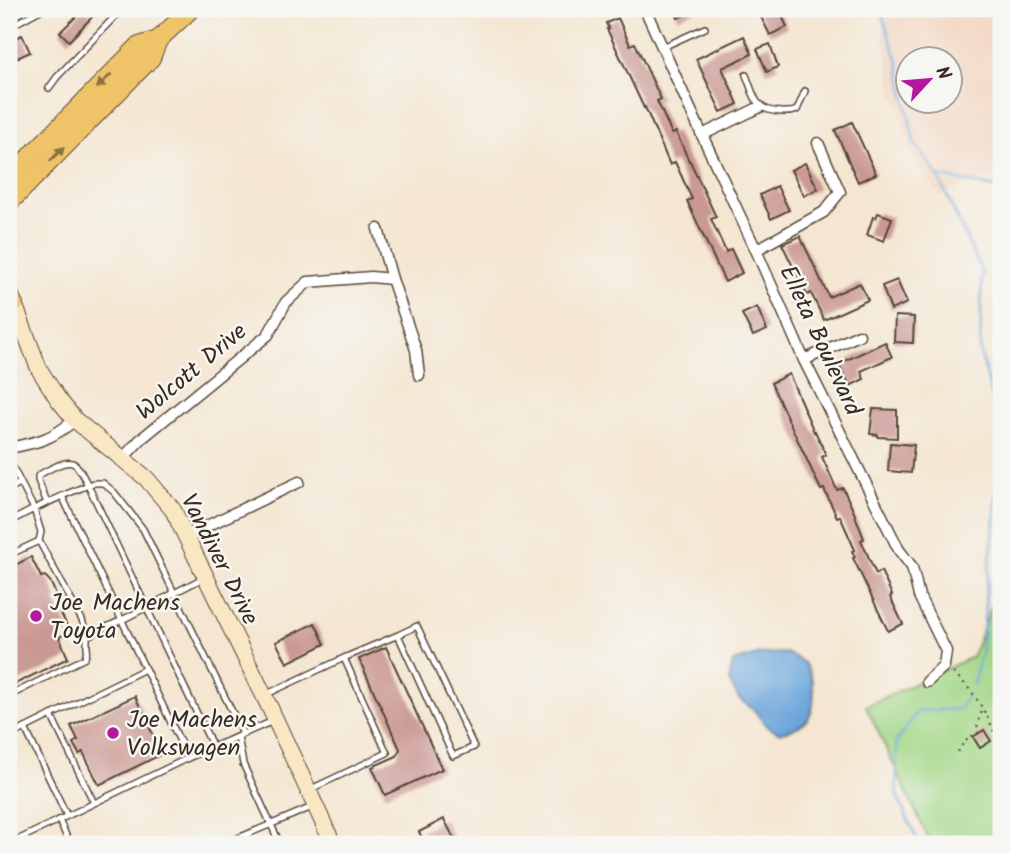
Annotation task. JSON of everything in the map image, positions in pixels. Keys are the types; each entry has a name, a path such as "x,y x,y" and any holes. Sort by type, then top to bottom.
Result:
{"main road":[{"path":"9,203 151,58 158,40 179,13"},
{"path":"9,178 139,47 158,40"},
{"path":"9,167 26,160"},
{"name":"Vandiver Drive","path":"10,297 49,387 75,419 146,478 173,510 276,720 333,844"}],"street":[{"name":"Elleta Boulevard","path":"645,9 804,360 900,550 912,567 919,596 946,651 944,666"},
{"path":"702,135 760,107"},
{"path":"756,250 824,212 840,192 818,143"},
{"path":"378,229 416,350 419,375"},
{"name":"Wolcott Drive","path":"123,458 141,439 268,335 286,302 308,282 361,278 392,279"},
{"path":"804,360 859,335"},
{"path":"9,448 44,441 75,419"},
{"path":"187,536 299,482"},
{"path":"927,682 944,666"}],"lane":[{"path":"9,27 43,9"},
{"path":"49,88 122,9"},
{"path":"663,47 705,28"},
{"path":"746,75 760,107 767,111 792,113 797,110 805,91"},
{"path":"9,405 12,414 9,418"},
{"path":"9,460 34,509 41,532 39,541 82,620 87,636 85,658 9,696"},
{"path":"47,503 38,476 68,461 77,467 88,485 213,747"},
{"path":"9,522 93,482 103,483 114,492 143,529 174,593 240,736 243,764 279,844"},
{"path":"9,489 20,483"},
{"path":"62,496 188,758"},
{"path":"9,555 39,541"},
{"path":"87,636 206,577"},
{"path":"264,695 417,626 474,747 453,756 398,635"},
{"path":"308,790 387,753 344,658"},
{"path":"9,736 145,668"},
{"path":"51,715 94,803"},
{"path":"9,831 11,843 188,758 276,720"},
{"path":"26,728 67,816"},
{"path":"224,844 315,806"},
{"path":"59,820 70,844"}],"path":[{"path":"993,9 1001,23"},
{"path":"944,666 974,694 1001,750"},
{"path":"958,752 964,742 979,733 978,724 983,711"}],"shaded area":[{"path":"880,9 1001,9 1001,175 978,180 940,196 914,159 900,116 964,116 964,46 894,46 894,96"}],"green space":[{"path":"992,605 1001,612 1001,844 931,844 866,706 972,657"}],"water":[{"path":"786,653 805,664 814,694 812,710 805,722 780,733 767,727 754,710 739,699 729,681 733,662 760,654"}],"building":[{"path":"84,9 93,16 69,41 60,32"},
{"path":"674,9 698,9 678,18"},
{"path":"757,9 779,9 787,27 770,35"},
{"path":"618,18 630,45 635,43 661,99 657,101 672,134 676,132 716,217 711,219 726,252 731,249 742,273 725,282 687,201 692,199 675,162 670,165 607,29 606,23"},
{"path":"22,35 30,52 9,62 9,41"},
{"path":"744,36 752,54 722,68 738,104 721,112 696,59"},
{"path":"770,44 778,67 767,72 757,49"},
{"path":"852,122 876,174 858,182 835,130"},
{"path":"805,163 818,189 804,196 791,170"},
{"path":"777,186 789,210 771,219 760,195"},
{"path":"878,213 892,218 884,241 867,235 873,217 876,218"},
{"path":"800,236 829,297 860,283 868,300 824,320 811,293 807,295 782,244"},
{"path":"897,280 907,303 891,310 882,286"},
{"path":"757,307 767,330 753,336 742,314"},
{"path":"895,316 914,317 913,343 894,342"},
{"path":"885,342 892,357 861,371 864,379 850,386 838,364"},
{"path":"789,374 826,455 822,457 837,490 843,488 853,510 864,539 861,540 876,574 881,571 892,595 890,597 903,624 888,631 853,558 855,557 852,551 855,550 840,516 837,517 824,489 821,490 771,383"},
{"path":"873,409 897,410 897,438 870,434"},
{"path":"890,443 914,445 911,473 888,471"},
{"name":"Joe Machens Toyota","path":"31,557 41,577 45,576 50,581 57,600 55,601 70,632 59,637 68,658 9,687 9,568"},
{"path":"315,623 325,644 287,663 276,642"},
{"path":"386,647 442,769 385,795 372,767 397,756 400,749 359,659"},
{"name":"Joe Machens Volkswagen","path":"135,696 162,754 99,785 83,752 79,754 73,743 78,740 71,726"},
{"path":"984,730 991,741 980,748 973,737"},
{"path":"444,819 457,844 425,844 419,832"}],"waterway":[{"path":"880,9 898,61 914,142 938,176 1001,189"},
{"path":"938,176 982,272 980,351 1000,427 995,521 982,649 973,685"},
{"path":"919,844 897,796 896,742 918,711 960,709 968,695"}],"place":[{"name":"Joe Machens Toyota","path":"36,616"},
{"name":"Joe Machens Volkswagen","path":"113,733"}]}
